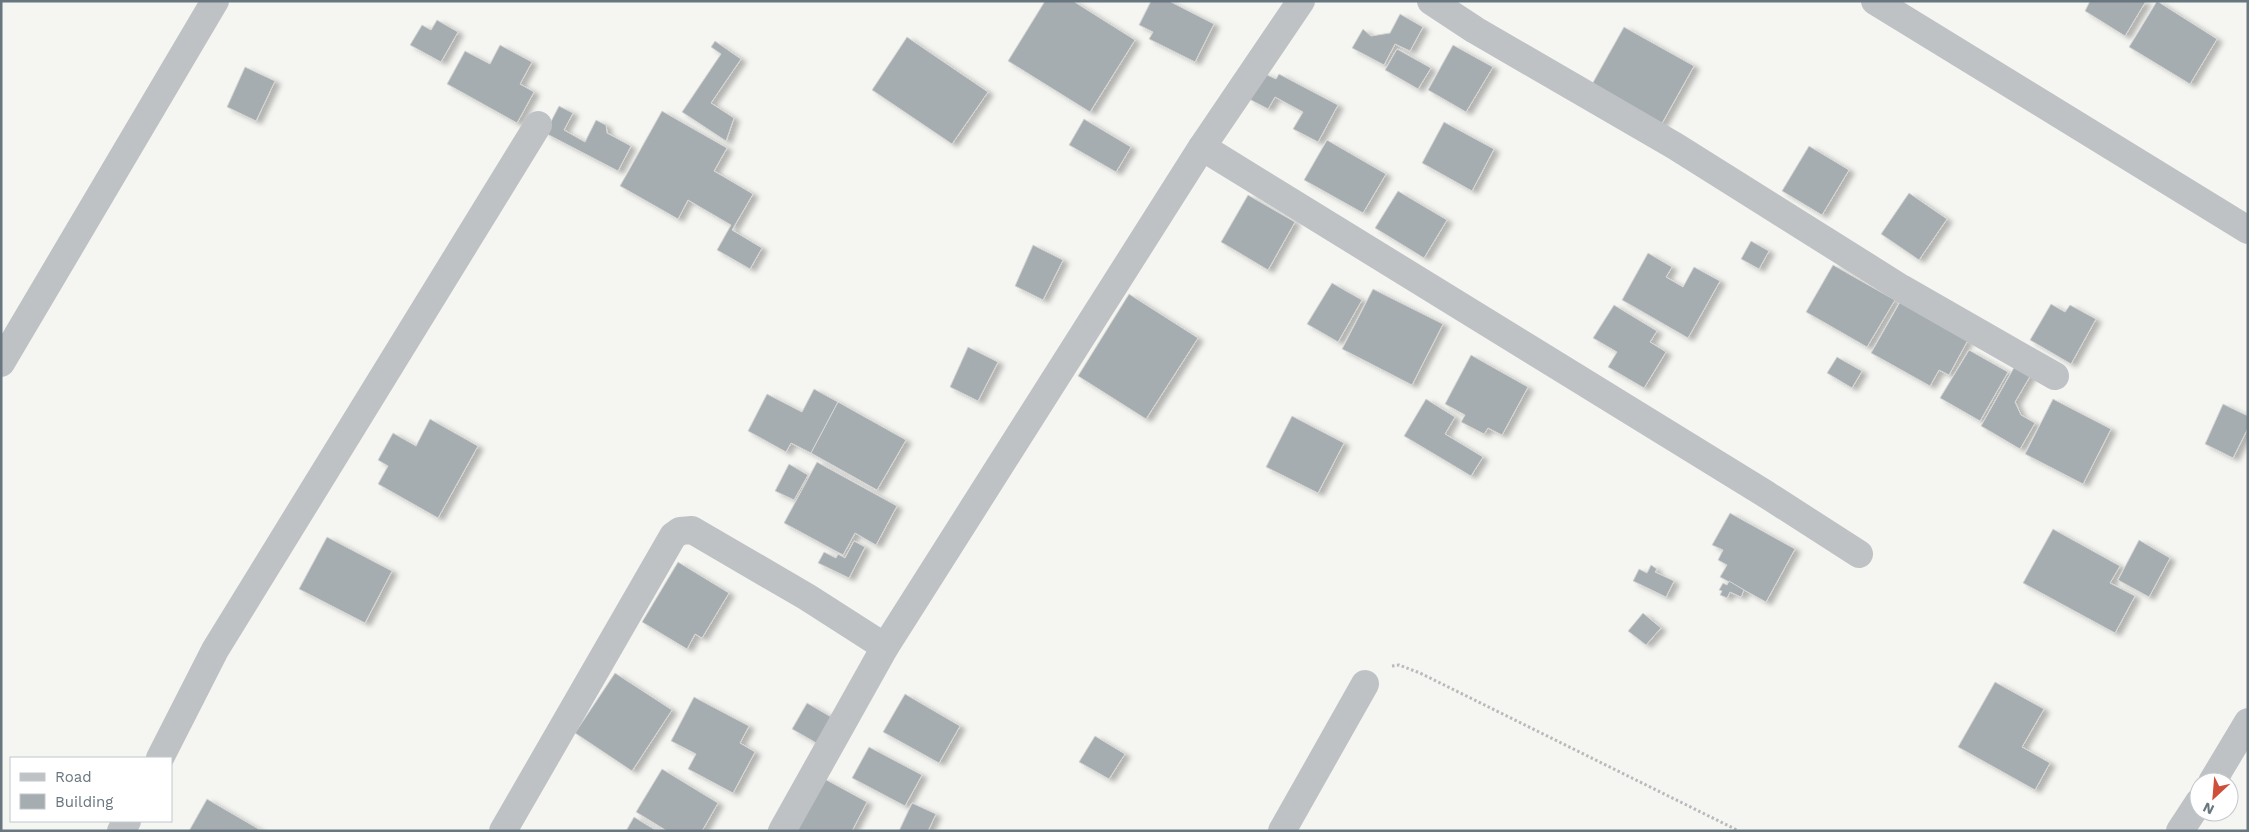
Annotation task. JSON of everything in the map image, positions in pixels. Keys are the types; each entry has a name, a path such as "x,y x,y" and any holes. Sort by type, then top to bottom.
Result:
{"street":[{"path":"1,364 215,1"},
{"path":"782,831 885,647 1202,147 1301,1"},
{"path":"1431,1 1476,30 1675,146 1901,288 2055,376"},
{"path":"1875,1 2248,230"},
{"path":"161,757 220,642 538,125"},
{"path":"1202,147 1764,493 1859,554"},
{"path":"503,831 663,553 673,536 680,530 692,530 807,596 885,647"},
{"path":"1282,831 1365,684"},
{"path":"2218,772 2248,722"},
{"path":"2180,831 2189,817"}],"path":[{"path":"1365,684 1380,669 1400,664 1740,831"}],"building":[{"path":"1045,1 1073,1 1135,40 1090,112 1008,61"},
{"path":"1151,1 1169,1 1214,24 1195,62 1149,39 1153,32 1139,25"},
{"path":"2090,1 2146,1 2125,36 2085,11"},
{"path":"2157,1 2217,39 2190,84 2129,47"},
{"path":"1400,14 1423,27 1410,51 1395,44 1384,65 1352,48 1363,29 1371,36 1390,33"},
{"path":"437,20 458,32 441,62 410,45 422,25 431,30"},
{"path":"1624,27 1694,66 1661,125 1591,86"},
{"path":"907,37 988,92 952,144 872,90"},
{"path":"715,41 741,59 711,103 734,118 726,141 682,112 721,54 711,47"},
{"path":"500,45 532,62 520,84 534,92 517,123 447,84 465,51 490,64"},
{"path":"1453,45 1493,67 1466,112 1428,90"},
{"path":"1397,49 1431,68 1418,89 1385,70"},
{"path":"245,67 275,81 256,121 227,107"},
{"path":"1263,73 1276,79 1279,74 1338,105 1318,142 1293,129 1303,112 1275,97 1268,109 1249,99"},
{"path":"559,106 573,113 564,130 585,142 596,120 606,125 607,133 631,146 618,171 545,133"},
{"path":"662,111 727,148 714,171 753,194 732,230 762,248 750,269 717,250 731,225 688,200 678,219 620,186"},
{"path":"1084,119 1131,147 1116,172 1069,145"},
{"path":"1444,122 1494,149 1472,191 1422,163"},
{"path":"1327,140 1386,174 1363,213 1304,180"},
{"path":"1809,146 1849,170 1822,215 1782,191"},
{"path":"1398,191 1447,220 1424,258 1375,228"},
{"path":"1909,193 1947,219 1919,260 1881,234"},
{"path":"1248,195 1295,222 1268,270 1221,242"},
{"path":"1751,241 1769,251 1759,269 1741,259"},
{"path":"1033,245 1063,260 1043,300 1015,286"},
{"path":"1648,253 1672,267 1666,277 1683,287 1694,267 1720,281 1688,338 1622,300"},
{"path":"1833,265 1895,300 1867,347 1806,312"},
{"path":"1332,283 1362,300 1338,342 1307,324"},
{"path":"1373,289 1443,324 1412,385 1342,349"},
{"path":"1129,294 1198,338 1146,419 1078,376"},
{"path":"1900,302 1968,340 1949,375 1939,370 1930,386 1871,353"},
{"path":"2051,304 2065,312 2070,305 2096,319 2071,364 2030,340"},
{"path":"1614,305 1657,331 1650,342 1666,352 1644,388 1608,367 1617,352 1593,338"},
{"path":"968,347 998,362 978,401 950,387"},
{"path":"1969,350 2008,372 1980,421 1940,398"},
{"path":"1471,355 1528,387 1502,435 1488,428 1484,434 1461,422 1465,415 1445,404"},
{"path":"1837,357 1862,371 1852,388 1827,373"},
{"path":"2016,364 2032,373 2015,402 2021,415 2035,423 2020,449 1981,426"},
{"path":"814,389 838,402 811,453 791,443 786,452 748,431 767,394 802,412"},
{"path":"1426,399 1455,417 1445,434 1483,457 1471,476 1404,436"},
{"path":"2053,399 2111,429 2083,484 2025,454"},
{"path":"838,402 906,440 877,490 811,453"},
{"path":"2223,404 2248,416 2248,428 2233,458 2205,444"},
{"path":"1292,416 1344,443 1318,493 1266,467"},
{"path":"430,419 478,446 438,518 378,484 388,466 378,460 393,433 416,446"},
{"path":"817,462 897,506 876,545 855,533 843,555 784,523"},
{"path":"789,464 808,475 794,500 775,491"},
{"path":"1730,513 1795,549 1766,602 1720,577 1727,565 1718,560 1723,550 1712,545"},
{"path":"2053,529 2120,566 2110,583 2135,596 2115,633 2023,583"},
{"path":"327,537 392,571 365,623 299,589"},
{"path":"2139,540 2170,558 2149,597 2118,580"},
{"path":"854,541 865,547 849,578 818,563 824,552 836,558 838,554 845,558"},
{"path":"678,562 729,593 702,638 695,634 687,649 642,622"},
{"path":"1651,565 1657,569 1655,572 1674,581 1666,597 1633,581 1639,569 1647,573"},
{"path":"1729,581 1744,590 1741,597 1730,592 1727,598 1720,595 1722,591 1719,590 1723,583 1727,585"},
{"path":"1643,613 1661,628 1646,645 1628,631"},
{"path":"615,673 672,710 632,771 575,733"},
{"path":"1995,682 2044,709 2022,747 2050,763 2035,790 1958,747"},
{"path":"905,694 960,726 939,763 883,732"},
{"path":"694,697 749,726 740,743 755,752 733,793 688,769 696,754 671,741"},
{"path":"807,703 840,722 825,748 792,729"},
{"path":"1095,736 1125,754 1109,779 1079,762"},
{"path":"869,747 922,775 905,806 852,778"},
{"path":"662,769 718,803 702,831 667,831 636,812"},
{"path":"823,778 867,802 852,831 793,831"},
{"path":"207,799 262,831 189,831"},
{"path":"912,803 936,814 928,831 899,831"},
{"path":"634,817 657,831 626,831"}]}
